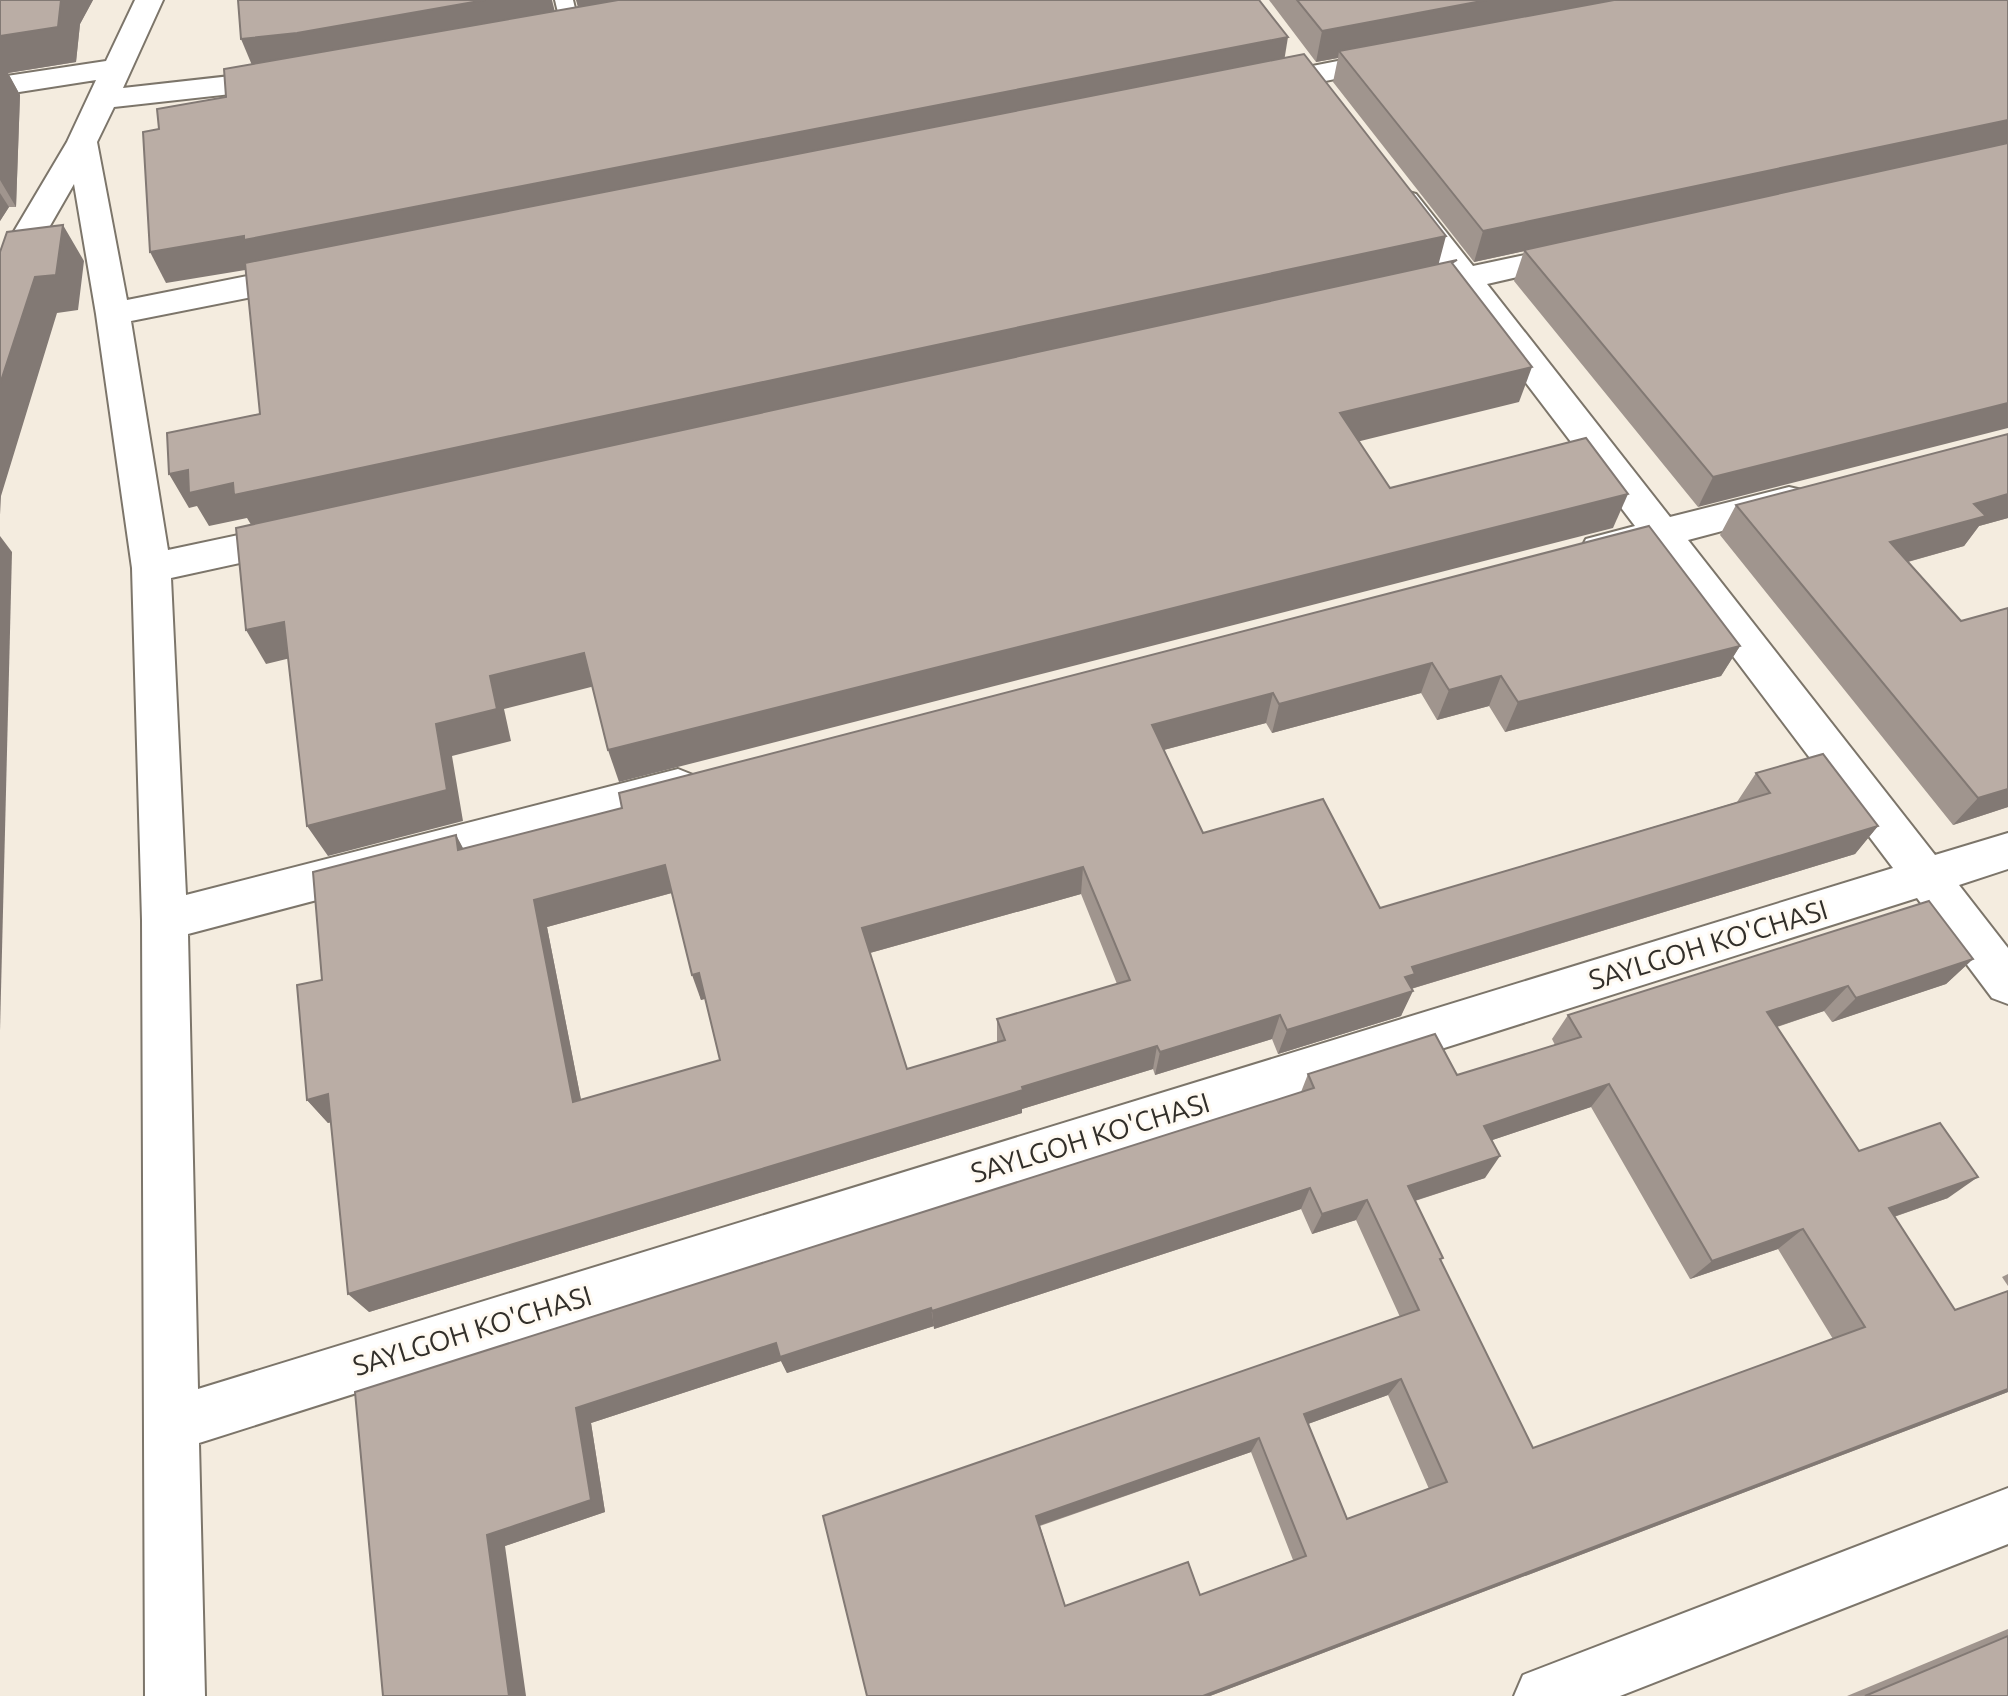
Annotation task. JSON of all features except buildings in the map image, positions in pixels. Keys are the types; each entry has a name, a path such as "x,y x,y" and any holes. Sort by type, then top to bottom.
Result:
{"street":[{"path":"0,284 82,142 149,0"},
{"path":"540,34 600,24"},
{"path":"1230,91 1298,63 1429,52"},
{"path":"1298,63 1335,111"},
{"path":"0,86 117,68"},
{"path":"101,99 309,76"},
{"path":"82,142 113,314 151,568 165,920 175,1696"},
{"path":"1381,171 2008,983"},
{"path":"1372,299 1605,247"},
{"path":"113,314 330,271"},
{"path":"1566,558 1826,490"},
{"path":"151,568 321,531"},
{"path":"165,920 720,777"},
{"name":"SAYLGOH KO'CHASI","path":"172,1424 2008,851"},
{"path":"1544,1696 2008,1516"}],"lane":[{"path":"564,0 571,29"}]}
